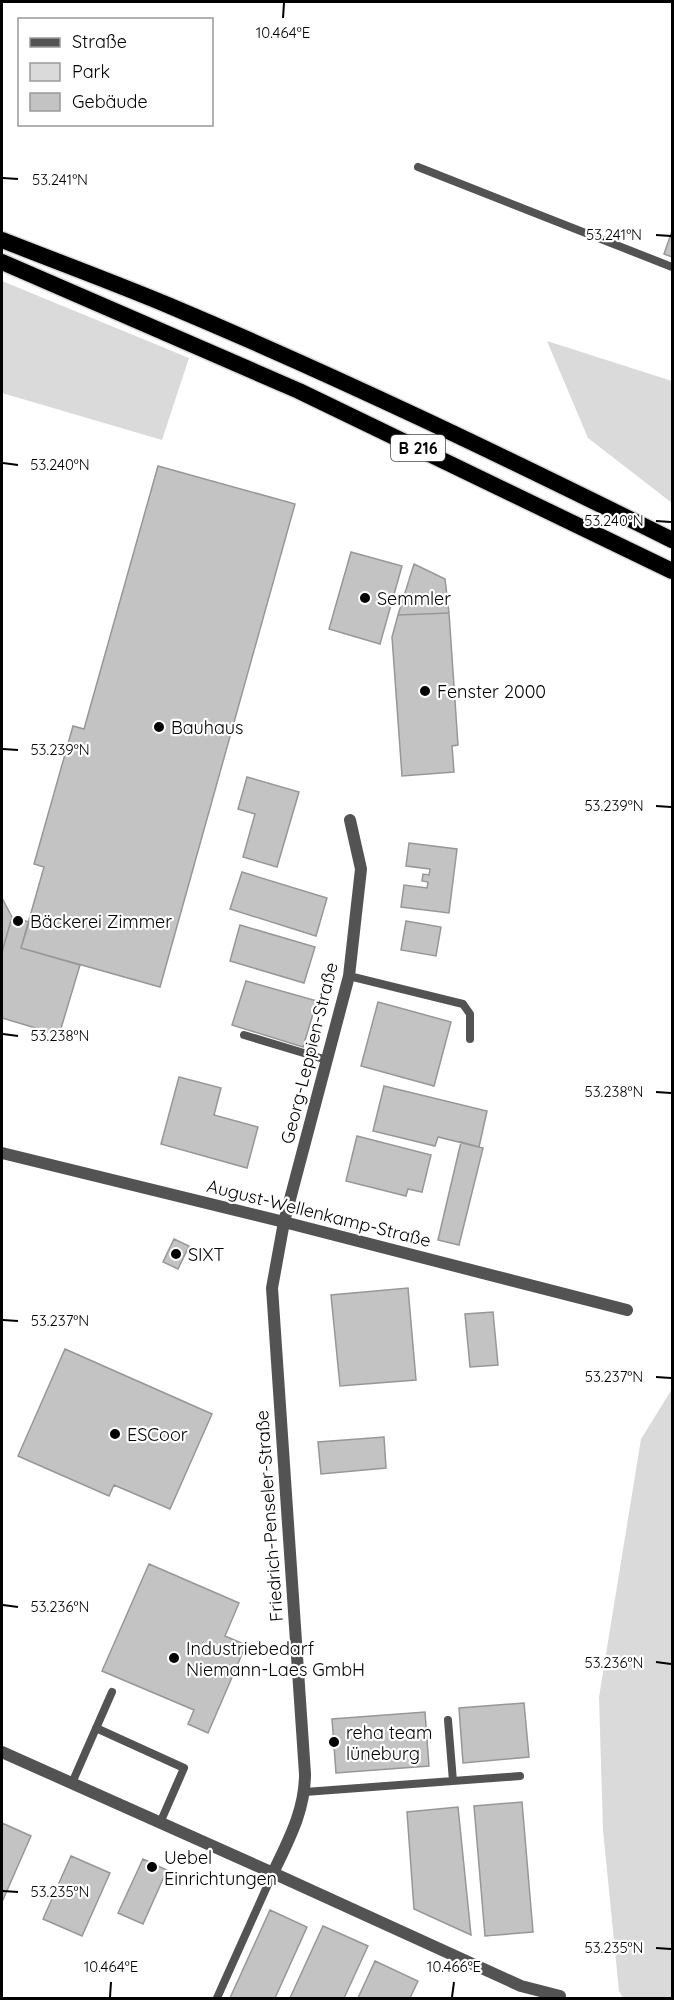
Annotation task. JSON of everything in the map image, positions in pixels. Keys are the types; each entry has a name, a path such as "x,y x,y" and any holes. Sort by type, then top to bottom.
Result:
{"highway":[{"name":"B 216","path":"2,240 169,306 313,369 495,452 672,540"},
{"name":"B 216","path":"2,262 299,391 672,571"}],"street":[{"name":"Georg-Leppien-Straße","path":"284,1222 349,976 361,869 350,820"},
{"name":"August-Wellenkamp-Straße","path":"2,1153 627,1310"},
{"name":"Friedrich-Penseler-Straße","path":"273,1873 293,1830 305,1792 272,1288 284,1222"},
{"path":"2,1752 520,1986 560,1995"}],"lane":[{"path":"418,167 672,267"},
{"path":"349,976 463,1004 470,1014 470,1039"},
{"path":"244,1035 327,1060"},
{"path":"72,1783 112,1692"},
{"path":"448,1720 453,1781"},
{"path":"96,1728 184,1768 160,1823"},
{"path":"305,1792 520,1776"},
{"path":"217,1998 273,1873"}],"green space":[{"path":"2,281 189,358 162,440 2,393"},
{"path":"547,341 672,381 672,503 588,438"},
{"path":"672,1389 672,1998 623,1998 619,1991 603,1830 599,1697 641,1439"}],"building":[{"path":"672,231 672,257 664,254"},
{"name":"Bauhaus","path":"158,466 295,504 160,987 21,948 44,867 34,864 73,726 84,729"},
{"name":"Semmler","path":"351,552 402,566 380,644 329,629"},
{"path":"414,564 445,579 449,613 398,615"},
{"name":"Fenster 2000","path":"449,613 458,745 452,746 454,772 402,776 392,637 398,615"},
{"path":"247,777 299,792 277,867 243,857 255,814 238,809"},
{"path":"409,843 457,849 449,913 401,907 404,885 427,888 428,882 422,881 423,874 429,875 430,869 406,866"},
{"path":"242,872 327,898 316,936 230,909"},
{"path":"2,898 12,917 2,952"},
{"path":"12,917 29,922 21,948 80,965 59,1035 2,1018 2,952"},
{"path":"406,921 441,927 436,956 401,950"},
{"path":"240,925 315,947 304,983 230,961"},
{"path":"246,981 317,1001 303,1047 232,1025"},
{"path":"378,1002 451,1022 434,1086 361,1066"},
{"path":"179,1077 221,1088 214,1115 258,1127 247,1168 161,1144"},
{"path":"384,1086 487,1111 479,1147 438,1137 435,1146 373,1131"},
{"path":"357,1136 431,1155 422,1192 408,1189 406,1196 346,1181"},
{"path":"461,1142 483,1148 459,1245 438,1240"},
{"name":"SIXT","path":"174,1239 189,1246 178,1269 163,1262"},
{"path":"408,1288 416,1380 340,1386 331,1295"},
{"path":"493,1312 498,1365 470,1367 465,1314"},
{"name":"ESCoor","path":"65,1349 212,1414 170,1509 114,1485 109,1496 18,1456"},
{"path":"384,1437 386,1468 321,1474 318,1442"},
{"name":"Industriebedarf Niemann-Laes GmbH","path":"149,1564 239,1603 225,1636 246,1645 208,1733 188,1724 194,1710 102,1671"},
{"path":"524,1703 529,1757 463,1763 459,1708"},
{"path":"425,1712 429,1766 336,1773 332,1719"},
{"path":"522,1802 533,1932 485,1936 474,1806"},
{"path":"458,1807 471,1935 414,1909 407,1812"},
{"path":"2,1823 31,1836 2,1902"},
{"path":"71,1856 110,1873 82,1936 43,1919"},
{"path":"143,1859 167,1870 143,1924 118,1913"},
{"path":"270,1910 307,1927 275,1998 230,1998"},
{"path":"323,1926 368,1946 344,1998 290,1998"},
{"path":"375,1961 418,1981 410,1998 358,1998"}],"place":[{"name":"Semmler","path":"365,598"},
{"name":"Fenster 2000","path":"425,691"},
{"name":"Bauhaus","path":"159,727"},
{"name":"Bäckerei Zimmer","path":"18,921"},
{"name":"SIXT","path":"176,1254"},
{"name":"ESCoor","path":"115,1434"},
{"name":"Industriebedarf Niemann-Laes GmbH","path":"174,1658"},
{"name":"reha team lüneburg","path":"334,1742"},
{"name":"Uebel Einrichtungen","path":"152,1867"}]}
